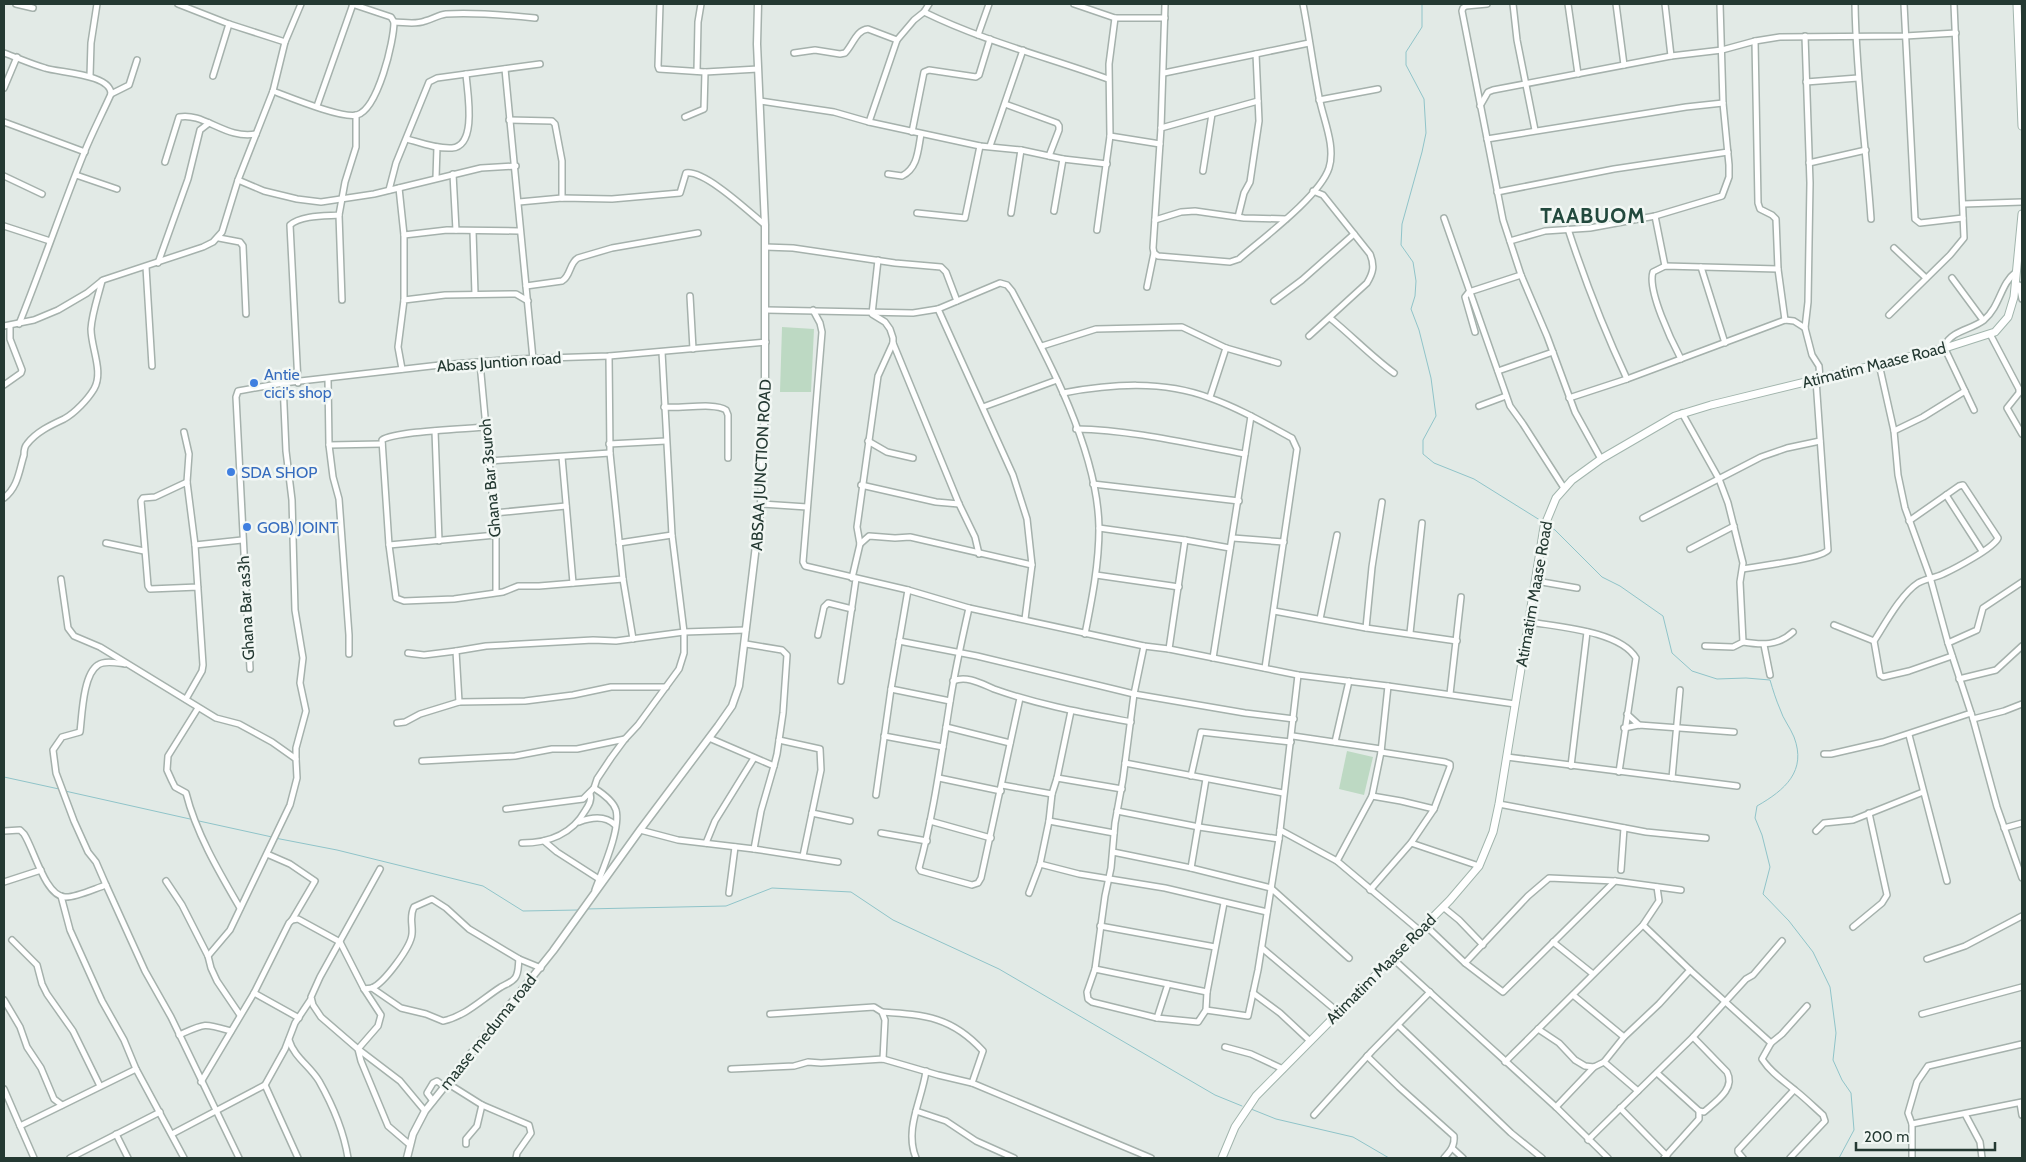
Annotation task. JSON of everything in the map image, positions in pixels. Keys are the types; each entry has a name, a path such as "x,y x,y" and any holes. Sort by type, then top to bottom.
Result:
{"main road":[{"path":"2017,4 2022,126"},
{"name":"Atimatim Maase Road","path":"1222,1158 1232,1133 1248,1105 1443,907 1479,866 1493,832 1499,804 1544,527 1549,513 1564,488 1579,474 1601,459 1682,413 1945,348 1990,334 2002,326 2008,317 2019,286 2016,272 2022,214"}],"street":[{"path":"16,4 33,8"},
{"path":"90,76 91,43 97,4"},
{"path":"178,4 229,24 285,42"},
{"path":"4,326 19,324 64,307 103,280 203,248 219,238 238,180 272,91 285,42 301,4"},
{"path":"272,91 328,110 356,115 369,106 384,73 394,22 391,17 353,4 317,106"},
{"path":"660,4 658,51 660,69 662,71 705,72 758,69"},
{"path":"697,71 698,22 702,4"},
{"name":"ABSAA JUNCTION ROAD","path":"584,909 732,706 746,644 761,504 766,342 765,225 757,44 758,4"},
{"path":"869,122 897,40 914,20 924,12 929,4"},
{"path":"978,35 989,4"},
{"path":"1074,4 1115,18 1165,18"},
{"path":"1154,253 1158,256 1235,261 1286,219 1325,176 1332,158 1303,4"},
{"path":"1487,4 1466,6 1462,11 1503,220 1521,275 1553,352 1569,398 1580,424 1601,459"},
{"path":"1513,4 1517,40 1535,130"},
{"path":"1568,4 1578,74"},
{"path":"1616,4 1624,65"},
{"path":"1665,4 1671,56"},
{"path":"1510,241 1545,231 1590,228 1655,216 1722,196 1729,177 1723,103 1720,4"},
{"path":"1854,4 1858,78 1871,219"},
{"path":"1904,4 1915,220 1920,223 1963,218"},
{"path":"1889,315 1963,241 1954,4"},
{"path":"1147,287 1154,253 1164,73 1165,5"},
{"path":"924,12 978,35 1108,79"},
{"path":"394,22 424,22 437,15 448,14 535,18"},
{"path":"1097,230 1110,136 1108,79 1110,48 1115,18"},
{"path":"213,76 229,24"},
{"path":"794,53 815,50 845,53 860,32 868,29 897,40"},
{"path":"1480,106 1488,92 1671,56 1722,50 1755,41 1805,36 1905,36 1956,33"},
{"path":"1743,569 1827,553 1829,543 1820,441 1819,366 1812,355 1805,328 1808,302 1810,211 1805,36"},
{"path":"912,132 924,72 929,70 976,78 979,75 990,39"},
{"path":"1755,41 1758,203 1760,209 1772,214 1776,220 1778,269 1785,320"},
{"path":"1164,73 1309,43"},
{"path":"990,146 1023,50"},
{"path":"4,53 47,69 90,76 109,86 111,94"},
{"path":"1238,217 1244,193 1250,182 1259,121 1256,54"},
{"path":"4,88 17,57"},
{"path":"19,324 42,270 50,241 84,152 111,94 129,85 137,60"},
{"path":"389,190 396,163 429,82 437,78 540,64"},
{"path":"504,69 516,166 520,231 533,358"},
{"path":"685,117 704,109 705,72"},
{"path":"406,139 437,147 456,147 468,132 470,125 466,74"},
{"path":"1806,82 1858,78"},
{"path":"1320,100 1378,89"},
{"path":"1161,128 1258,101"},
{"path":"760,102 834,112 869,122 980,146 1022,150 1063,159 1107,164"},
{"path":"1487,139 1535,130 1723,103"},
{"path":"1005,104 1057,123 1058,130 1049,156"},
{"path":"1203,171 1212,114"},
{"path":"342,300 341,200 356,147 356,115"},
{"path":"165,162 179,117 184,116 209,123 234,135 256,134"},
{"path":"510,120 552,121 555,124 562,160 562,198"},
{"path":"4,122 84,152"},
{"path":"158,263 188,179 200,130 209,123"},
{"path":"888,174 902,176 912,168 916,160 921,134"},
{"path":"1110,136 1160,144"},
{"path":"917,213 964,218 980,146"},
{"path":"436,178 437,147"},
{"path":"1011,213 1022,150"},
{"path":"1808,163 1866,150"},
{"path":"1496,192 1614,169 1728,152"},
{"path":"1054,211 1063,159"},
{"path":"238,180 264,191 297,199 321,202 341,200 399,188 481,168 516,166"},
{"path":"518,202 562,198 612,199 680,193 686,173 688,172 723,190 765,225"},
{"path":"76,174 117,189"},
{"path":"453,174 456,230"},
{"path":"4,176 42,194"},
{"path":"399,188 404,235 404,300 398,347 402,369"},
{"path":"1309,336 1367,283 1372,274 1374,263 1370,254 1323,195 1313,191"},
{"path":"1962,204 2022,202"},
{"path":"1155,220 1181,212 1195,211 1272,220 1286,219"},
{"path":"298,383 290,225 292,222 302,220 340,215"},
{"path":"1655,216 1665,266"},
{"path":"1444,218 1512,410 1564,488"},
{"path":"4,226 50,241"},
{"path":"1568,229 1591,298 1627,379"},
{"path":"404,235 456,230 520,231"},
{"path":"473,231 475,294"},
{"path":"526,286 562,281 566,278 575,259 612,248 698,233"},
{"path":"1274,301 1302,280 1354,234"},
{"path":"219,238 234,240 244,246 246,314"},
{"path":"765,247 810,250 942,267 946,272 957,301"},
{"path":"1894,248 1926,278"},
{"path":"872,314 878,260"},
{"path":"1681,359 1662,322 1652,280 1653,272 1665,266 1778,269"},
{"path":"146,267 149,290 148,323 152,366"},
{"path":"1700,267 1725,343"},
{"path":"1974,410 1945,348 1946,342 1954,334 1983,320 1996,308 2008,278 2016,272"},
{"path":"1475,332 1464,299 1469,292 1521,275"},
{"path":"1952,278 1983,320"},
{"path":"4,498 11,492 19,476 26,444 48,425 66,418 76,410 95,388 98,377 92,349 92,319 103,280"},
{"path":"766,310 813,310 872,314 914,313 938,308 1000,283 1007,285 1012,290 1042,346 1063,393 1090,465 1099,528 1096,575 1085,634"},
{"path":"2019,286 2022,299"},
{"path":"404,300 445,295 475,294 494,296 516,294 528,301"},
{"path":"690,296 693,350"},
{"path":"938,308 1012,475 1027,519 1032,565 1025,619"},
{"path":"813,310 820,323 822,332 806,507 804,564 808,567 908,590 969,608 1025,619 1051,627 1298,676 1388,686 1515,704"},
{"path":"872,314 884,322 890,329 893,344 959,504 975,537 979,554"},
{"path":"1330,318 1358,340 1376,360 1394,374"},
{"path":"1569,398 1627,379 1785,320 1794,321 1805,328"},
{"path":"4,385 21,374 22,370 10,339 10,326"},
{"path":"1042,346 1096,329 1182,327 1226,348 1278,363"},
{"path":"1990,334 2019,389 2019,393 2007,408 2022,434"},
{"name":"Abass Juntion road","path":"236,397 241,390 283,383 298,383 402,369 533,358 609,356 693,350 766,342"},
{"path":"841,681 860,544 857,527 862,485 878,376 893,344"},
{"path":"1210,397 1226,348"},
{"path":"506,809 583,798 590,793 597,779 625,738 638,725 679,669 684,653 684,632 672,535 662,352"},
{"path":"1498,371 1553,352"},
{"path":"609,356 609,444 623,579 633,639"},
{"name":"Ghana Bar 3suroh","path":"480,363 496,535 496,592"},
{"path":"1879,364 1894,432 1900,491 1930,577 2004,828 2022,878"},
{"path":"328,379 329,445 339,499 349,654"},
{"path":"983,407 1057,380"},
{"path":"208,956 230,930 294,795 297,778 296,748 306,711 300,683 303,658 295,610 292,500 286,450 283,383"},
{"path":"1063,393 1100,386 1168,387 1210,397 1251,416 1292,438 1296,443 1297,449 1265,668"},
{"path":"1894,432 1923,417 1965,391"},
{"path":"1479,406 1506,396"},
{"name":"Ghana Bar as3h","path":"236,397 250,669"},
{"path":"664,407 678,409 716,405 726,410 728,415 728,458"},
{"path":"1682,413 1719,479 1728,503 1743,569 1740,582 1743,642"},
{"path":"1213,658 1251,416"},
{"path":"486,427 384,438 382,444 394,596 399,600 454,599 503,592 524,585 538,586 623,579"},
{"path":"1076,429 1136,434 1245,454"},
{"path":"435,431 439,540"},
{"path":"184,432 189,454 187,482 196,546 203,665 186,699"},
{"path":"609,444 666,441"},
{"path":"1644,518 1761,457 1788,448 1820,441"},
{"path":"868,442 887,452 913,458"},
{"path":"329,445 382,444"},
{"path":"489,461 610,453"},
{"path":"562,457 573,583"},
{"path":"187,482 155,496 143,498 141,502 144,551 148,586 150,589 198,587"},
{"path":"1093,484 1239,501"},
{"path":"862,485 936,502 959,504"},
{"path":"1909,521 1959,486 1965,487 1998,538 1996,542 1982,552 1943,574 1930,577 1918,583 1909,592 1874,641 1878,669 1883,677 1909,671 1952,656"},
{"path":"1946,495 1982,552"},
{"path":"1366,628 1372,567 1382,502"},
{"path":"761,504 806,507"},
{"path":"494,513 566,506"},
{"path":"1410,633 1422,523"},
{"path":"1690,549 1734,526"},
{"path":"1099,528 1230,548"},
{"path":"389,545 496,535"},
{"path":"619,543 672,535"},
{"path":"1320,619 1337,535"},
{"path":"860,544 869,536 910,537 1032,565"},
{"path":"1233,538 1284,542"},
{"path":"196,546 242,540"},
{"path":"1169,649 1185,540"},
{"path":"106,543 144,551"},
{"path":"1096,575 1179,587"},
{"path":"60,579 70,633 100,647 216,718 250,729 296,759"},
{"path":"1536,581 1577,588"},
{"path":"1948,642 1974,632 1979,626 1981,612 1984,608 2022,582"},
{"path":"876,795 891,688 908,590"},
{"path":"1450,694 1461,597"},
{"path":"818,636 826,604 852,610"},
{"path":"969,608 950,701 939,778 920,870 972,885 978,883 981,878 1020,698"},
{"path":"1274,611 1366,628 1457,641"},
{"path":"1530,622 1587,632 1617,642 1630,649 1636,658 1624,728 1619,772"},
{"path":"1834,625 1874,641"},
{"path":"408,654 424,655 486,646 633,639 684,632 746,630"},
{"path":"1571,766 1587,632"},
{"path":"1705,646 1734,647 1743,642 1764,645 1786,638 1793,632"},
{"path":"899,641 977,656 1134,694 1294,719"},
{"path":"746,644 782,650 787,655 787,676 779,740 774,766 761,811 754,849"},
{"path":"1764,645 1770,675"},
{"path":"1144,646 1134,694 1095,969 1087,992 1088,999 1092,1002 1156,1018 1198,1022 1206,1010 1207,992 1224,903"},
{"path":"1959,679 1996,670 2022,646"},
{"path":"456,651 459,702"},
{"path":"126,664 104,663 95,667 85,688 80,732 62,737 53,750 56,773 84,845 90,857 96,862 144,971 179,1035 239,1158"},
{"path":"1206,1010 1248,1016 1262,948 1279,839 1298,676"},
{"path":"954,681 971,680 1020,698 1071,711 1131,722"},
{"path":"1335,742 1349,681"},
{"path":"1338,861 1372,796 1381,751 1388,686"},
{"path":"397,723 405,722 420,714 459,702 525,701 573,695 611,687 666,687"},
{"path":"891,688 950,701"},
{"path":"1672,778 1680,690"},
{"path":"1824,754 1842,752 1972,716 2004,712 2022,704"},
{"path":"198,708 168,756 168,770 175,787 186,792 194,820 224,881 240,908"},
{"path":"1029,894 1040,864 1049,821 1052,794 1071,711"},
{"path":"1627,714 1639,725"},
{"path":"1624,728 1639,725 1734,732"},
{"path":"946,728 1010,743"},
{"path":"1191,776 1201,732 1291,742"},
{"path":"1909,734 1947,881"},
{"path":"884,736 943,748"},
{"path":"1292,736 1335,742 1450,764 1434,809 1411,843 1370,890"},
{"path":"422,761 515,756 552,749 577,748 625,738"},
{"path":"709,738 774,766"},
{"path":"779,740 820,749 821,770 803,856"},
{"path":"1507,757 1737,786"},
{"path":"706,843 715,821 754,758"},
{"path":"1125,763 1284,793"},
{"path":"939,778 1052,794"},
{"path":"1057,778 1122,788"},
{"path":"1191,868 1206,778"},
{"path":"592,898 610,848 615,826 616,810 602,792 594,788"},
{"path":"1816,832 1824,824 1853,820 1923,792"},
{"path":"578,823 590,803 590,793"},
{"path":"1372,796 1434,809"},
{"path":"1499,804 1624,828 1668,835 1706,838"},
{"path":"1116,811 1199,827 1279,839"},
{"path":"1853,927 1882,903 1887,896 1869,813"},
{"path":"812,814 850,821"},
{"path":"522,843 544,841 558,837 578,823 594,818 605,818 615,826"},
{"path":"930,821 991,838"},
{"path":"1049,821 1114,833"},
{"path":"2004,828 2022,823"},
{"path":"1621,870 1624,828"},
{"path":"4,831 20,830 24,834 41,870 53,890 61,896 70,897 106,885"},
{"path":"640,830 678,840 838,862"},
{"path":"1280,830 1338,861 1370,890 1422,927 1503,992 1614,881"},
{"path":"880,833 927,841"},
{"path":"544,841 557,852 599,879"},
{"path":"1411,843 1479,866"},
{"path":"729,893 735,847"},
{"path":"1112,852 1191,868 1271,888 1349,958"},
{"path":"201,1082 254,993 292,920 315,881 290,864 267,854"},
{"path":"1040,864 1079,874 1165,888 1267,912"},
{"path":"172,1134 265,1084 274,1071 298,1018 311,999 314,989 380,869"},
{"path":"4,882 41,870"},
{"path":"1465,963 1538,886 1549,878 1614,881 1682,890"},
{"path":"166,881 182,905 208,956 217,981 240,1015"},
{"path":"1505,1062 1643,925 1659,901 1657,887"},
{"path":"61,896 70,930 102,1001 184,1158"},
{"path":"364,989 372,988 391,970 409,943 412,933 411,912 414,907 432,899 438,901 469,929 518,959 541,968"},
{"path":"1443,907 1483,944"},
{"name":"maase meduma road","path":"407,1158 409,1144 425,1111 541,968 584,909"},
{"path":"1927,959 1966,946 2022,916"},
{"path":"292,920 298,919 340,942 364,989 381,1015 378,1026 358,1049"},
{"path":"1643,925 1771,1043"},
{"path":"1100,926 1215,947"},
{"path":"12,940 37,965 47,994 73,1031 100,1086"},
{"path":"1588,1140 1693,1037 1746,979 1754,975 1782,941"},
{"path":"1553,942 1593,974"},
{"path":"1262,948 1338,1012"},
{"path":"1392,958 1556,1107 1608,1158"},
{"path":"372,988 401,1008 426,1014 439,1021 446,1021 459,1016 482,1002 502,986 513,981 517,974 518,959"},
{"path":"1095,969 1207,992"},
{"path":"1538,1029 1559,1043 1575,1060 1585,1066 1594,1066 1604,1062 1624,1037 1660,1004 1690,970"},
{"path":"1156,1018 1168,984"},
{"path":"1922,1014 2022,987"},
{"path":"1314,1115 1430,992"},
{"path":"254,993 298,1018"},
{"path":"1253,993 1280,1013 1310,1041"},
{"path":"1573,995 1624,1037"},
{"path":"311,999 321,1016 358,1049 400,1081 425,1111"},
{"path":"4,1000 20,1027 27,1047 40,1068 54,1099 62,1105"},
{"path":"1790,1158 1825,1121 1824,1115 1785,1084 1766,1066 1762,1059 1771,1043 1782,1034 1807,1006"},
{"path":"770,1014 874,1007 882,1012 917,1014 942,1021 974,1040 983,1051 972,1083"},
{"path":"882,1012 885,1020 883,1059"},
{"path":"179,1035 203,1024 211,1024 231,1031"},
{"path":"1398,1025 1511,1133 1542,1158"},
{"path":"1657,1073 1698,1111 1704,1112 1721,1098 1729,1087 1730,1079 1727,1072 1693,1037"},
{"path":"288,1039 294,1050 319,1080 335,1116 347,1149 348,1158"},
{"path":"1912,1158 1912,1124 1908,1113 1917,1082 1928,1066 2022,1044"},
{"path":"1225,1047 1251,1054 1283,1069"},
{"path":"358,1049 361,1061 388,1126 409,1144"},
{"path":"1368,1056 1399,1087 1454,1136 1455,1142 1444,1158"},
{"path":"731,1069 794,1066 808,1062 821,1063 883,1059 972,1083 1151,1158"},
{"path":"1604,1062 1638,1091"},
{"path":"1556,1107 1594,1066"},
{"path":"20,1126 136,1069"},
{"path":"916,1158 912,1135 913,1118 924,1087 926,1071"},
{"path":"433,1101 427,1093 433,1082 437,1081 446,1084 482,1105 529,1125 531,1133 517,1153 516,1158"},
{"path":"265,1084 298,1158"},
{"path":"4,1088 6,1099 34,1158"},
{"path":"1743,1158 1738,1150 1794,1090"},
{"path":"1912,1124 2021,1102 2022,1114"},
{"path":"466,1144 466,1140 477,1126 482,1105"},
{"path":"1620,1108 1666,1157 1699,1119 1698,1111"},
{"path":"916,1111 946,1122 976,1141 1014,1158"},
{"path":"70,1158 160,1112"},
{"path":"1965,1114 1980,1142 1982,1158"},
{"path":"116,1134 128,1158"},
{"path":"1452,1148 1464,1158"}],"green space":[{"path":"782,327 814,329 811,392 780,392"},
{"path":"1347,751 1373,757 1364,795 1339,789"}],"waterway":[{"path":"1422,4 1422,27 1406,52 1406,65 1424,99 1426,133 1402,224 1401,245 1413,262 1416,281 1415,296 1411,309 1419,330 1431,378 1436,416 1423,440 1423,454 1434,463 1474,479 1543,522"},
{"path":"1549,526 1602,577 1620,586 1663,616 1672,653 1692,671 1717,679 1746,678 1770,680 1781,713 1794,737 1798,760 1791,778 1784,786 1757,806 1755,818 1762,835 1770,867 1763,894 1789,921 1813,952 1830,987 1836,1033 1833,1060 1842,1080 1851,1093 1854,1130 1839,1158"},
{"path":"4,777 59,789"},
{"path":"65,791 190,819"},
{"path":"199,821 272,837"},
{"path":"275,838 337,850 483,886 523,911 579,910"},
{"path":"585,909 726,906 772,888 851,892 893,920 999,969 1215,1095 1242,1106"},
{"path":"1251,1109 1276,1119 1353,1137 1389,1158"}],"place":[{"name":"Antie cici's shop","path":"254,383"},
{"name":"SDA SHOP","path":"231,472"},
{"name":"GOB) JOINT","path":"247,527"}],"district":[{"name":"TAABUOM","path":"1593,215"}]}
